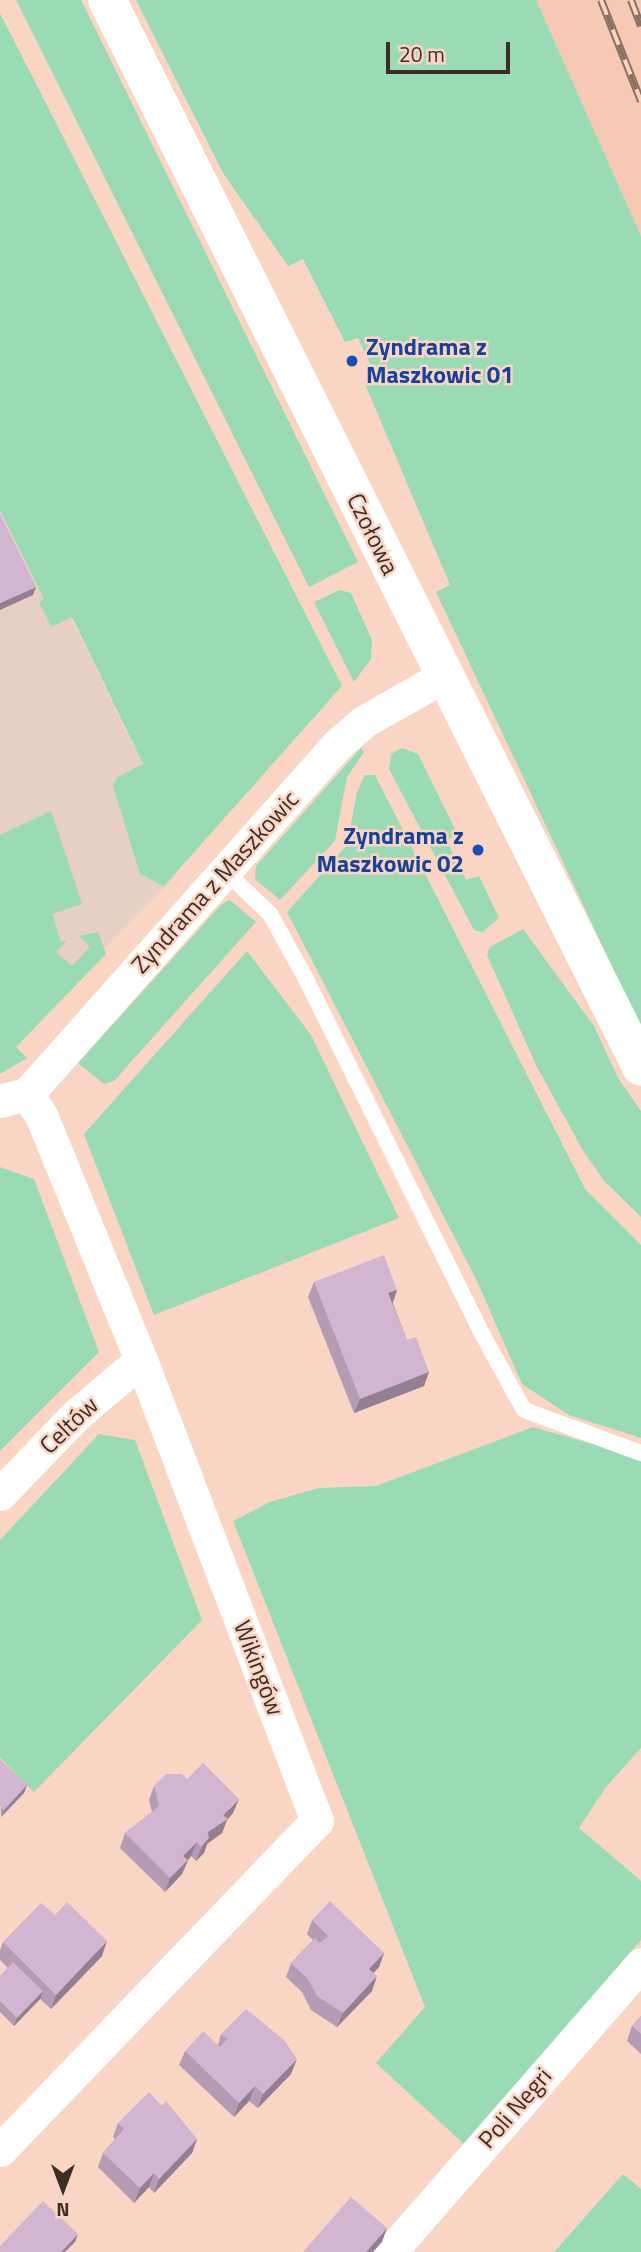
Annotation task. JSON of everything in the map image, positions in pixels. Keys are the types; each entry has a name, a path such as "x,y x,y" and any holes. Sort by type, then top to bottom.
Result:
{"street":[{"name":"Czołowa","path":"107,0 641,1067"},
{"name":"Zyndrama z Maszkowic","path":"13,1098 354,729 444,676"},
{"name":"Wikingów","path":"0,2150 317,1821 141,1360 42,1117 13,1098"},
{"name":"Celtów","path":"0,1494 76,1415 141,1360"},
{"name":"Poli Negri","path":"390,2252 641,1964"}],"lane":[{"path":"224,870 270,914 306,979 480,1330 524,1410 641,1453"}],"shaded area":[{"path":"536,0 641,0 641,236 547,25"},
{"path":"0,474 143,765 174,877 0,1056"}],"green space":[{"path":"16,0 81,0 358,562 309,587"},
{"path":"136,0 536,0 641,236 641,1028 436,592 450,585 365,384 377,379 358,338 345,342 303,259 288,266 223,173"},
{"path":"0,13 342,686 164,886 140,874 113,786 118,777 143,764 72,617 51,627 39,602 44,599 0,510"},
{"path":"340,590 351,593 372,640 371,659 354,682 314,602"},
{"path":"361,748 364,752 347,777 335,841 280,900 255,879 256,866"},
{"path":"402,748 418,754 457,833 447,841 466,880 479,876 499,918 483,932 474,930 389,769 391,754"},
{"path":"365,775 375,775 585,1189 641,1245 641,1438 569,1415 522,1384 477,1281 287,912 347,845 357,792"},
{"path":"51,811 82,904 52,914 61,942 67,940 56,952 72,966 90,947 79,936 98,932 106,954 16,1047 27,1058 0,1074 0,835"},
{"path":"230,900 256,922 114,1081 104,1084 78,1063 222,904"},
{"path":"523,929 594,1026 618,1078 641,1111 641,1217 604,1181 582,1149 536,1065 487,955 490,947"},
{"path":"247,951 311,1035 399,1218 154,1315 84,1134"},
{"path":"0,1167 34,1179 99,1352 0,1451"},
{"path":"533,1427 641,1458 641,1748 606,1787 579,1828 641,1881 641,1940 465,2145 376,2063 425,2007 233,1521 270,1502 319,1488 376,1486"},
{"path":"99,1434 135,1440 202,1620 34,1792 0,1758 0,1540"},
{"path":"623,2174 641,2189 641,2252 554,2252"}],"building":[{"path":"0,514 36,587 0,603"},
{"path":"384,1255 397,1290 388,1293 407,1340 416,1337 429,1372 360,1399 314,1282"},
{"path":"0,1760 27,1785 4,1810 0,1806"},
{"path":"203,1763 239,1799 223,1815 228,1819 208,1832 209,1838 201,1847 197,1842 183,1856 188,1860 170,1878 125,1833 159,1806 154,1786 166,1774 182,1774 187,1779"},
{"path":"330,1901 384,1953 369,1969 377,1976 343,2013 317,1996 307,1978 291,1963 315,1938 320,1943 328,1936 312,1920"},
{"path":"67,1902 107,1941 56,1995 3,1942 41,1903 55,1915"},
{"path":"13,1962 43,1991 17,2018 0,2001 0,1976"},
{"path":"246,2009 285,2041 297,2059 263,2094 255,2086 239,2103 185,2051 203,2031 220,2047 227,2039 221,2034"},
{"path":"641,2016 641,2034 632,2026"},
{"path":"149,2092 162,2106 166,2101 197,2139 159,2179 154,2173 140,2188 103,2153 124,2129 118,2123"},
{"path":"351,2197 387,2228 366,2252 303,2252"},
{"path":"43,2201 78,2234 61,2252 0,2252 0,2246"}],"railway":[{"path":"601,0 641,101"},
{"path":"631,0 641,26"}],"place":[{"name":"Zyndrama z Maszkowic 01","path":"352,361"},
{"name":"Zyndrama z Maszkowic 02","path":"478,850"}]}
